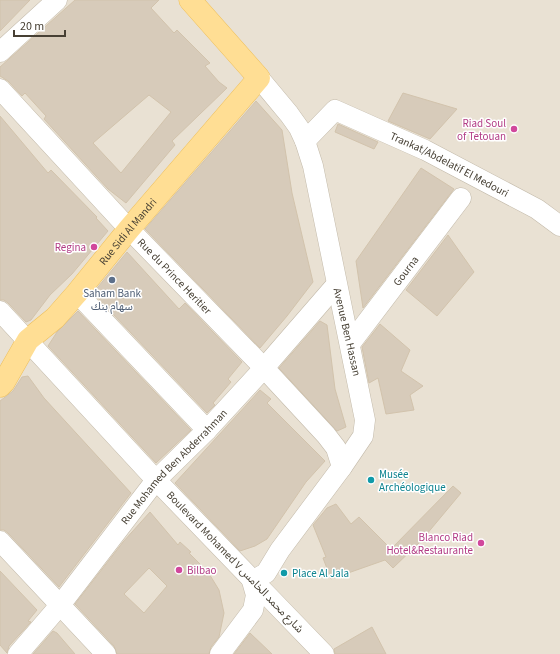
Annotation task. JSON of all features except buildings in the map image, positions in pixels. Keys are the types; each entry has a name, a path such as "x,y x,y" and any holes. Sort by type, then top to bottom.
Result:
{"main road":[{"path":"190,0 260,78"},
{"name":"Rue Sidi Al Mandri","path":"0,386 4,382 28,340 55,318 129,229 260,78"}],"street":[{"path":"0,52 57,0"},
{"name":"Avenue Ben Hassan","path":"259,577 342,467 363,436 364,427 363,408 336,285 313,166 299,128 260,78"},
{"name":"Rue du Prince Heritier","path":"0,89 129,229 264,368 331,441 336,448 342,467"},
{"name":"Trankat/Abdelatif El Medouri","path":"305,141 335,110 425,150 536,209 560,226"},
{"name":"Gourna","path":"350,344 461,198"},
{"name":"Rue Mohamed Ben Abderrahman","path":"18,654 61,604 156,480 206,430 264,368 336,285"},
{"path":"77,293 206,430"},
{"name":"Boulevard Mohamed V شارع محمد الخامس","path":"0,311 156,480 259,577 324,654"},
{"path":"0,541 61,604 106,654"},
{"path":"220,654 250,616 256,600 259,577"}],"shaded area":[{"path":"0,0 560,0 560,654 0,654"}],"place":[{"name":"Riad Soul of Tetouan","path":"514,129"},
{"name":"Regina","path":"94,247"},
{"name":"Saham Bank سهام بنك","path":"112,280"},
{"name":"Musée Archéologique","path":"371,480"},
{"name":"Blanco Riad Hotel&Restaurante","path":"481,543"},
{"name":"Bilbao","path":"179,570"},
{"name":"Place Al Jala","path":"284,573"}]}
